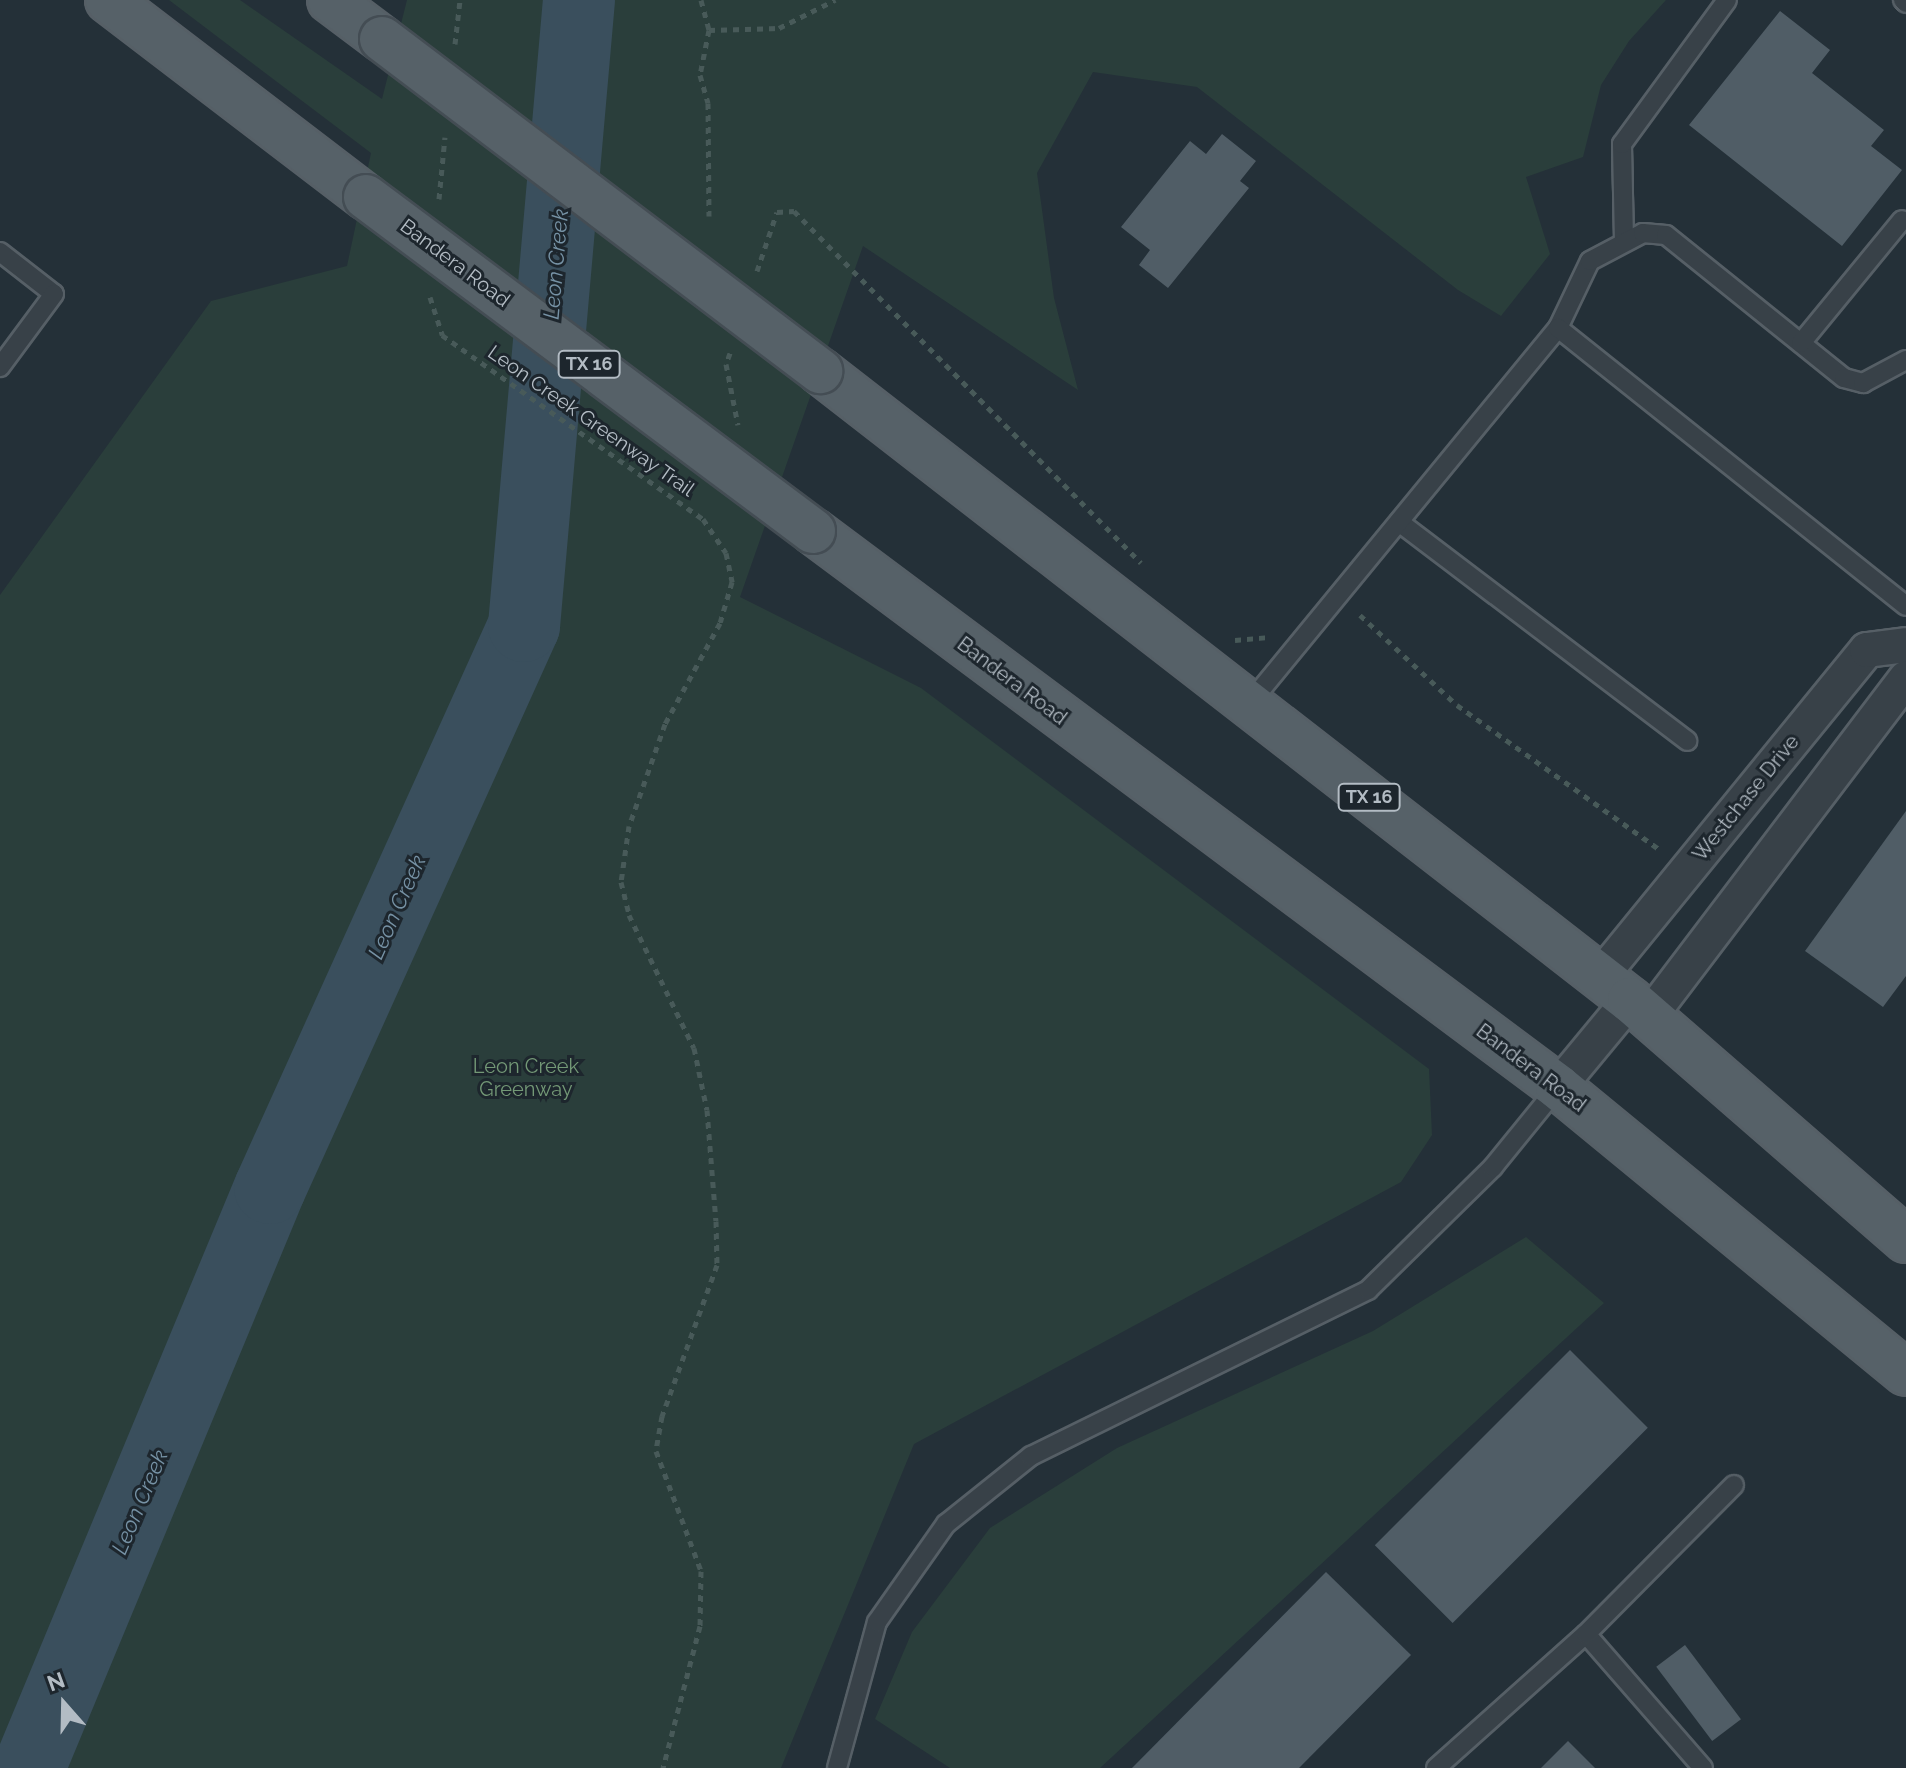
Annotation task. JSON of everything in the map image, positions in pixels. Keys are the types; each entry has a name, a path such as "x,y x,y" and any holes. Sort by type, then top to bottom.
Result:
{"main road":[{"name":"Bandera Road","path":"108,0 366,197 1558,1087 1906,1373"},
{"name":"TX 16","path":"330,0 820,371 1626,998 1906,1240"}],"street":[{"name":"Westchase Drive","path":"1558,1087 1626,998 1867,650 1906,645 1906,670"},
{"name":"Westchase Drive","path":"1626,998 1906,678"}],"lane":[{"path":"1624,241 1622,144 1727,0"},
{"path":"1801,343 1902,220"},
{"path":"1249,704 1558,328 1590,261 1624,241 1643,233 1666,235 1844,378 1863,383 1906,360"},
{"path":"0,252 54,294 0,367"},
{"path":"1558,328 1906,606"},
{"path":"1399,522 1687,741"},
{"path":"837,1768 877,1622 946,1524 1031,1456 1368,1290 1493,1167 1558,1087"},
{"path":"1436,1768 1586,1634 1734,1485"},
{"path":"1586,1634 1703,1768"}],"path":[{"path":"454,56 460,0"},
{"path":"701,0 709,30 700,75 708,103 709,216"},
{"path":"709,30 779,28 835,0"},
{"path":"437,212 447,119"},
{"path":"754,281 777,212 794,211 1144,566"},
{"name":"Leon Creek Greenway Trail","path":"429,290 442,335 703,519 726,553 732,582 720,623 665,724 629,826 621,882 629,915 694,1048 716,1221 717,1265 662,1416 656,1451 701,1571 700,1626 663,1768"},
{"path":"735,336 726,364 736,433"},
{"path":"703,519 709,506"},
{"path":"1339,594 1457,705 1660,850"},
{"path":"1222,632 1234,640 1270,636 1280,624"}],"green space":[{"name":"Leon Creek Greenway","path":"169,0 240,0 382,99 407,0 1666,0 1629,41 1601,85 1583,157 1526,177 1550,254 1501,316 1458,290 1197,87 1093,72 1037,173 1054,298 1078,390 863,246 740,597 921,688 1429,1069 1432,1135 1401,1182 914,1444 781,1768 0,1768 0,595 211,301 347,266 371,153"},
{"path":"1526,1237 1604,1303 1100,1768 950,1768 875,1719 912,1632 990,1528 1117,1448 1373,1331"}],"building":[{"path":"1780,11 1830,50 1812,73 1884,130 1871,146 1902,170 1842,246 1689,125"},
{"path":"1222,134 1256,161 1240,181 1249,188 1168,288 1139,265 1150,250 1121,227 1190,141 1206,154"},
{"path":"1906,811 1906,976 1883,1007 1805,951"},
{"path":"1570,1350 1648,1428 1453,1623 1375,1545"},
{"path":"1326,1572 1411,1655 1299,1768 1132,1768"},
{"path":"1685,1645 1741,1719 1712,1741 1656,1667"},
{"path":"1568,1741 1595,1768 1541,1768"}],"waterway":[{"name":"Leon Creek","path":"29,1768 270,1188 524,626 579,0"}]}
